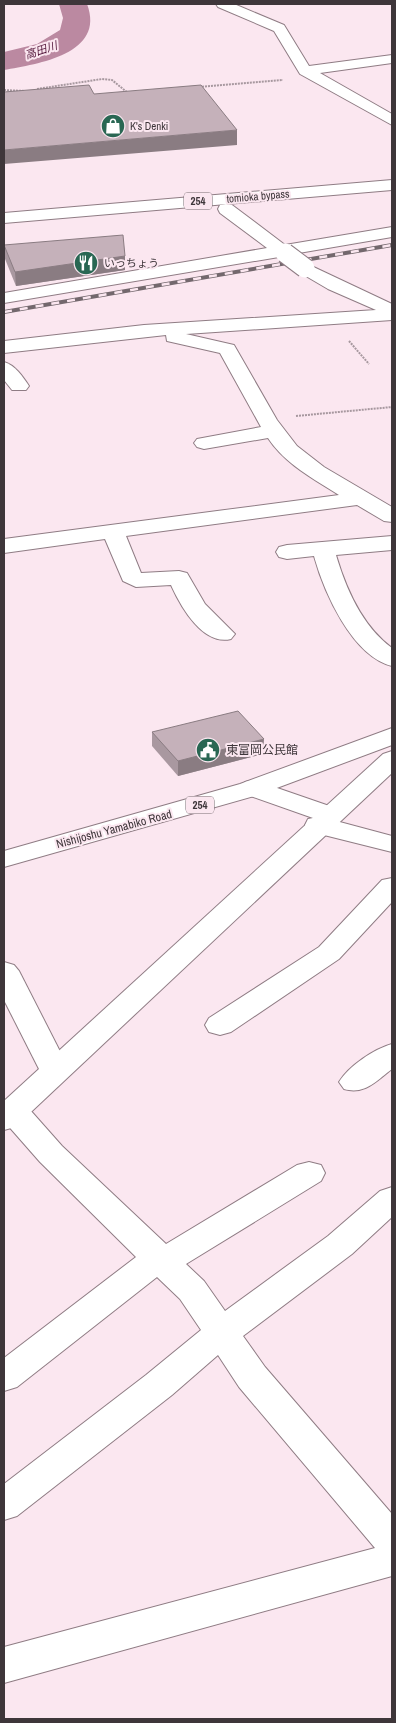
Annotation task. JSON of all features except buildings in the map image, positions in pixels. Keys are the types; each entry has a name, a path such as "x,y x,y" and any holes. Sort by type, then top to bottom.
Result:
{"main road":[{"path":"223,4 279,28 305,71 392,120"},
{"path":"305,71 392,59"},
{"name":"tomioka bypass","path":"4,218 392,185"},
{"name":"tomioka bypass","path":"4,229 392,196"},
{"path":"226,209 305,268 334,285 392,311"},
{"path":"4,298 284,252 392,232"},
{"path":"4,347 144,331 392,315"},
{"path":"144,331 228,349 281,442 300,459 392,516"},
{"path":"4,368 18,386"},
{"path":"204,443 271,425"},
{"path":"4,546 114,533 362,498"},
{"path":"114,533 131,576 136,580 179,578 185,594 210,626 223,634"},
{"path":"287,552 392,543"},
{"path":"323,550 327,567 360,631 377,650 392,659"},
{"name":"Nishijoshu Yamabiko Road","path":"4,859 214,801 335,761 392,736"},
{"path":"392,759 8,1115 192,1290 252,1377 392,1541"},
{"path":"254,788 324,820 392,844"},
{"path":"220,1025 329,953 392,886"},
{"path":"4,971 55,1071"},
{"path":"355,1082 392,1054"},
{"path":"4,1378 161,1260 309,1173"},
{"path":"4,1506 159,1385 221,1333 340,1245 392,1199"},
{"path":"4,1665 392,1560"}],"path":[{"path":"192,88 283,80 305,71"},
{"path":"36,90 112,80 129,94"},
{"path":"4,90 27,91"},
{"path":"346,336 369,364"},
{"path":"271,425 392,407"}],"waterway":[{"name":"高田川","path":"4,61 47,51 67,40 77,23 73,4"}],"railway":[{"path":"4,312 392,245"}],"place":[{"name":"K's Denki","path":"113,126"},
{"name":"いっちょう","path":"86,263"},
{"name":"東富岡公民館","path":"208,750"}]}
